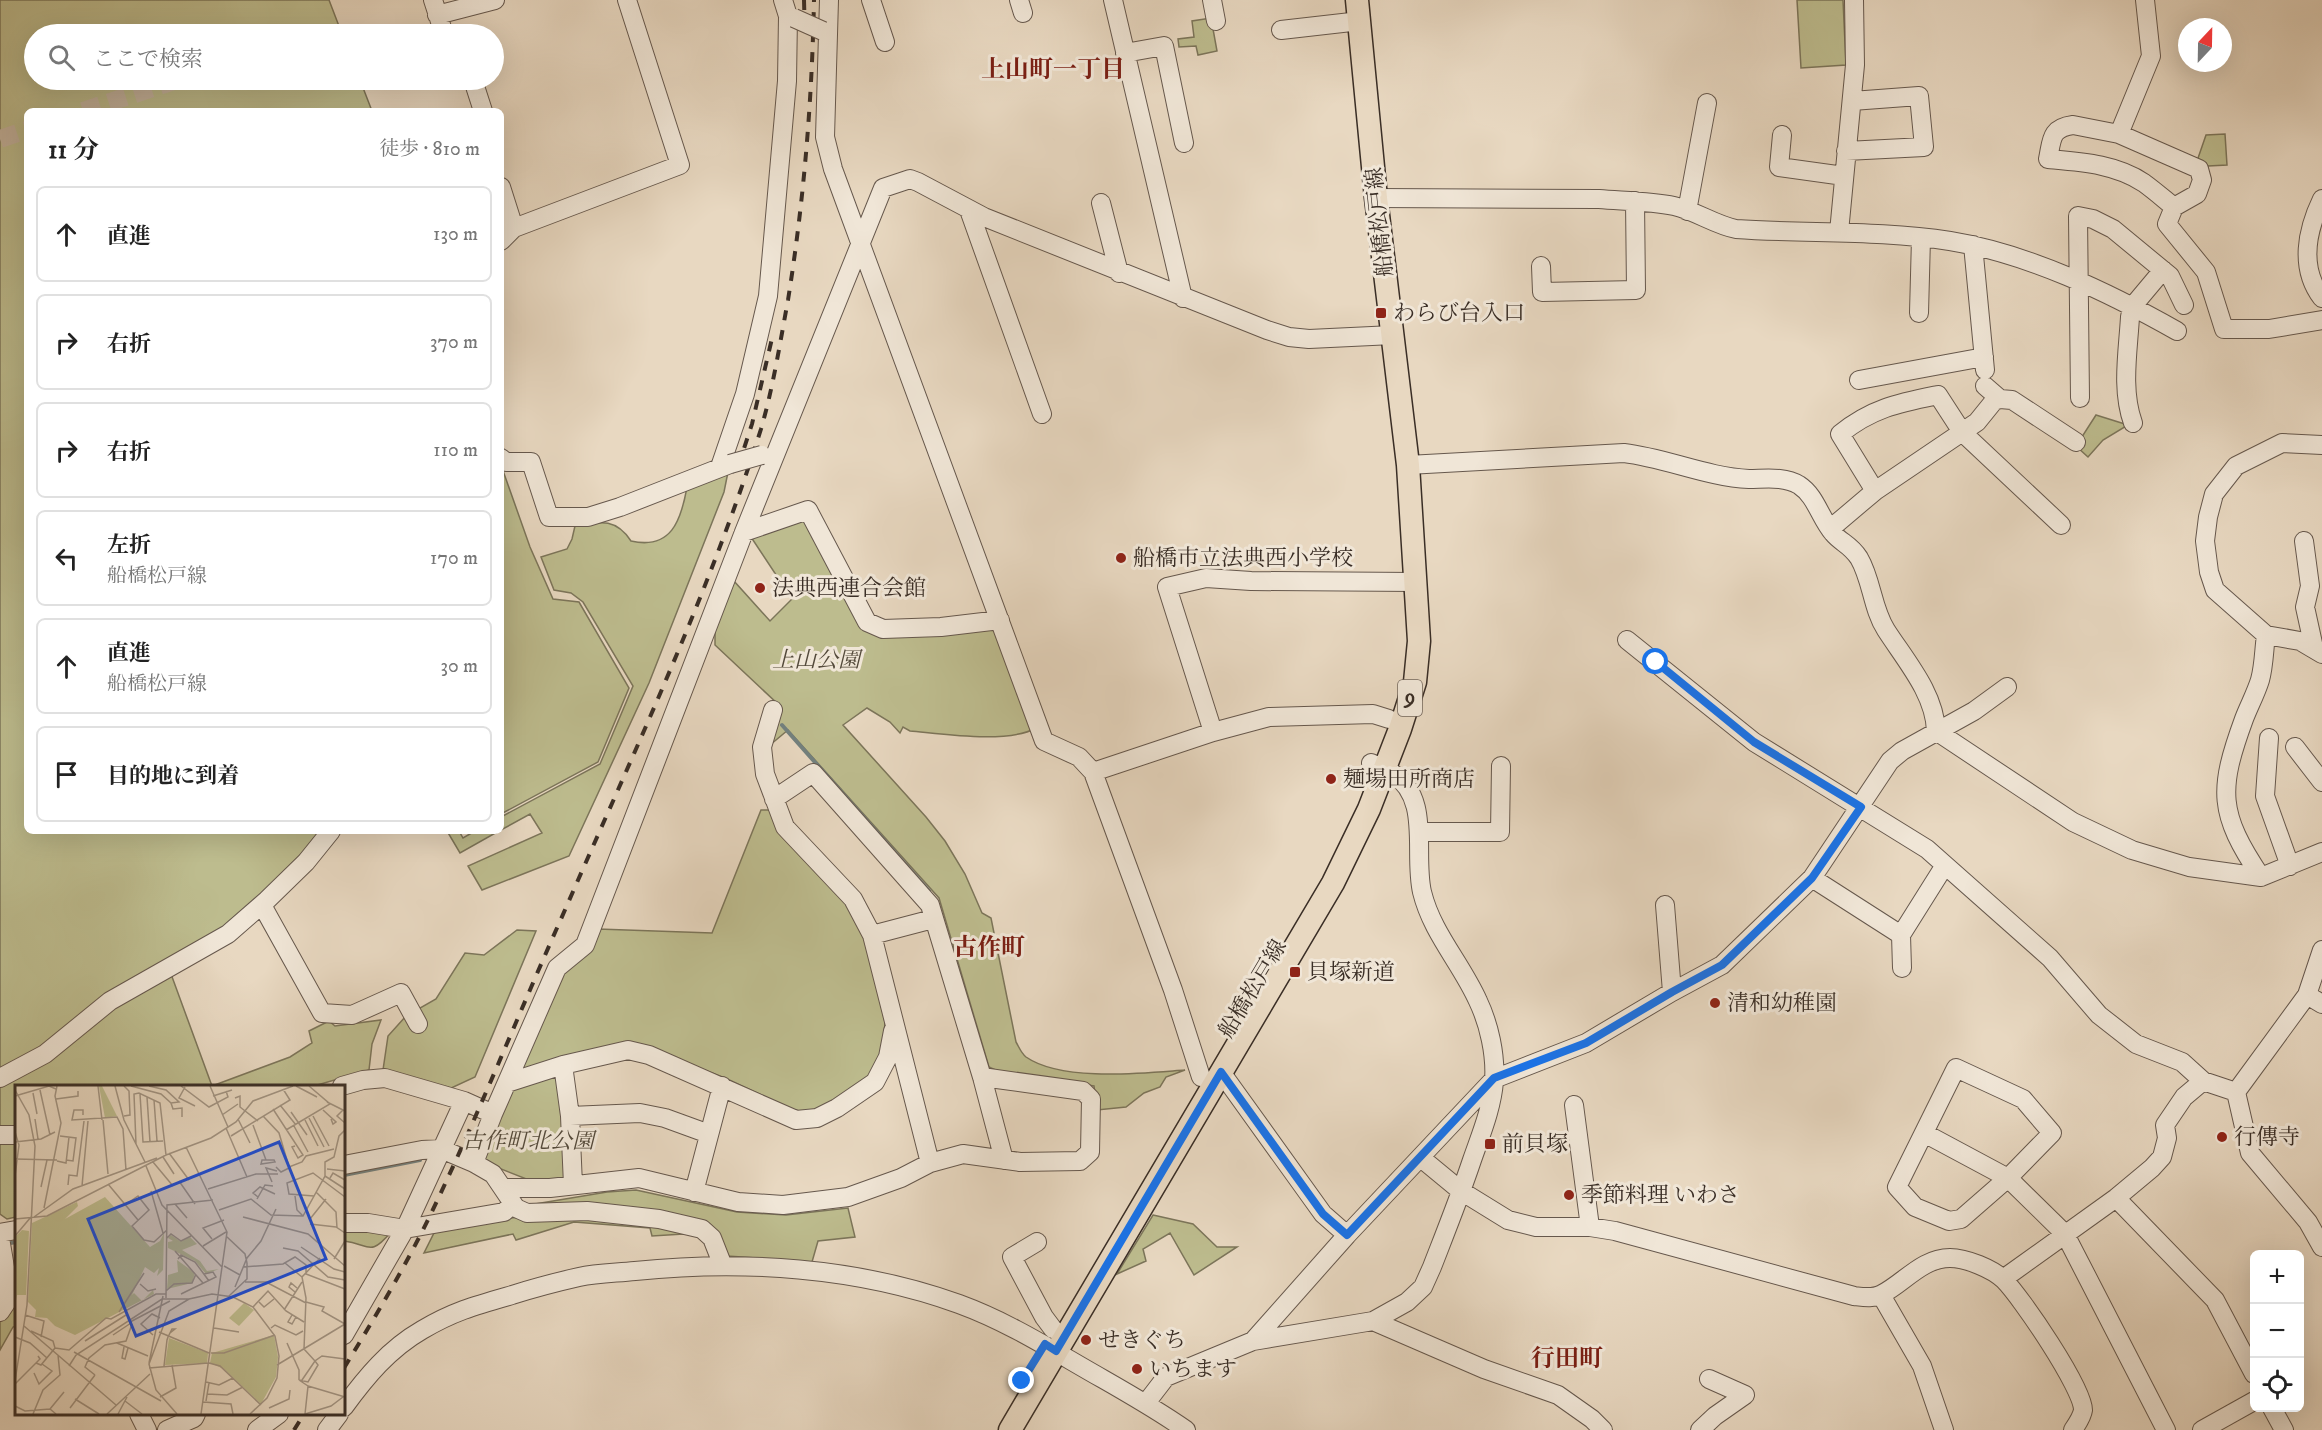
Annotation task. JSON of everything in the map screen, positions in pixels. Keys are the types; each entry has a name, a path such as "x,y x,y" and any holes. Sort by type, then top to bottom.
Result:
{"main road":[{"name":"船橋松戸線","path":"993,1430 1051,1341 1211,1075 1378,766 1415,682 1418,665 1417,582 1408,465 1376,198 1359,10"},
{"name":"船橋松戸線","path":"1378,766 1389,719 1412,654 1418,623"},
{"name":"船橋松戸線","path":"1010,1430 1051,1341"}],"street":[{"path":"441,24 435,7 495,0"},
{"path":"504,238 514,228 680,165 627,0"},
{"path":"829,0 826,33 825,137 834,169 1044,741 1078,757 1093,772 1173,990 1211,1075 1323,1214 1347,1235"},
{"path":"871,0 885,42"},
{"path":"1113,0 1183,298"},
{"path":"1212,0 1216,21"},
{"path":"1839,232 1855,65 1854,0"},
{"path":"2119,134 2151,56 2145,0"},
{"path":"1281,30 1359,10"},
{"path":"725,465 745,394 768,296 786,93 788,11 826,33"},
{"path":"1125,53 1164,46 1184,143"},
{"path":"476,90 482,108"},
{"path":"1846,152 1924,147 1919,96 1852,101"},
{"path":"1687,210 1707,103"},
{"path":"2174,207 2142,182 2116,170 2088,163 2048,159 2053,135 2061,126 2073,125 2119,134 2199,169 2202,180 2197,194 2174,207 2167,224 2206,272 2224,329 2269,329 2322,320"},
{"path":"1782,135 1779,167 1844,176"},
{"path":"474,1163 557,968 585,945 744,532 769,453 883,188 910,179 969,210 1119,273 1289,337 1309,339 1393,335"},
{"path":"504,196 514,228"},
{"path":"1376,198 1635,201 1674,206 1736,229 1794,233 1839,232 1921,238 1973,245 2036,265 2080,283 2177,331"},
{"path":"2322,199 2313,218 2307,254 2315,289 2322,298"},
{"path":"1541,266 1542,292 1636,290 1635,201"},
{"path":"1101,203 1119,273"},
{"path":"969,210 1042,414"},
{"path":"2080,398 2078,216 2094,219 2113,229 2163,270 2170,276 2184,305"},
{"path":"1919,313 1921,238"},
{"path":"1973,245 1985,371 2000,399"},
{"path":"2133,423 2126,394 2132,307 2163,270"},
{"path":"1859,381 1985,371"},
{"path":"1875,491 1840,434 1856,421 1892,404 1938,396 1962,432 2061,525"},
{"path":"1830,529 1875,491 1977,422 1994,401 2012,400 2076,442"},
{"path":"2318,651 2300,641 2265,635 2215,590 2209,572 2205,541 2214,494 2236,466 2282,443 2322,445"},
{"path":"504,460 531,462 549,517 588,517 620,507 725,465 769,453"},
{"path":"1408,465 1624,453 1647,456 1737,477 1792,482 1805,490 1833,534 1851,547 1862,565 1879,616 1919,680 1931,705 1936,731 2073,822 2132,850 2190,867 2261,877 2322,852 2322,858"},
{"path":"744,532 808,510 867,622 874,627 883,629 941,627 1000,620"},
{"path":"2304,541 2310,586 2305,607 2318,651"},
{"path":"1213,732 1167,587 1206,578 1251,581 1417,582"},
{"path":"2261,877 2242,849 2226,805 2225,791 2230,757 2260,680 2265,635"},
{"path":"1627,640 1754,742 1927,849 2050,958 2099,1015 2136,1044 2181,1062 2203,1081 2236,1092"},
{"path":"1253,1341 1347,1235 1494,1078 1586,1043 1722,965 1812,878 1890,761 1936,731 1974,711 2007,687"},
{"path":"773,710 762,747 765,774 785,827 853,899 872,935 930,1163"},
{"path":"1093,772 1213,732 1269,717 1373,714 1389,719"},
{"path":"2269,738 2265,796 2290,866"},
{"path":"2295,747 2322,782"},
{"path":"1146,1403 1166,1377 1253,1341 1373,1321 1407,1302 1423,1287 1461,1191 1487,1116 1494,1078 1489,1033 1479,1002 1461,968 1438,934 1426,906 1421,889 1419,832 1417,809 1413,796 1393,773 1378,766"},
{"path":"1419,832 1500,832 1501,766"},
{"path":"774,799 813,773 930,905 982,1077 1004,1160"},
{"path":"0,1078 45,1054 111,1001 228,934 306,862 329,834"},
{"path":"1902,968 1901,935 1945,865"},
{"path":"1812,878 1901,935"},
{"path":"262,905 322,1013 352,1015 401,993 418,1024"},
{"path":"1665,905 1672,992"},
{"path":"872,935 933,919"},
{"path":"2236,1092 2314,1000 2322,950"},
{"path":"507,1083 563,1065 627,1050 649,1055 796,1120 817,1118 837,1108 874,1082 888,1057 895,1025"},
{"path":"563,1065 570,1116 573,1185"},
{"path":"1956,1068 2023,1099 2052,1133 2008,1178 1961,1219 1949,1221 1915,1207 1897,1187 1956,1068"},
{"path":"503,1188 573,1185 639,1178 738,1202 783,1205 848,1197 901,1178 930,1163 963,1154 1020,1162 1080,1161 1090,1152 1091,1099 1083,1091 982,1077"},
{"path":"345,1085 363,1080 385,1078 464,1101 493,1114"},
{"path":"2003,1279 2116,1198 2152,1168 2162,1157 2167,1138 2165,1125 2184,1097 2203,1081"},
{"path":"694,1192 722,1086"},
{"path":"2236,1092 2250,1153 2308,1222 2322,1247"},
{"path":"345,1333 405,1229 464,1101"},
{"path":"1574,1105 1590,1227"},
{"path":"570,1116 640,1113 664,1118 709,1134"},
{"path":"1924,1133 2008,1178 2066,1234 2166,1430"},
{"path":"345,1165 422,1150 441,1149 494,1174 512,1205 527,1213 587,1210 659,1219 702,1229 712,1238 723,1266"},
{"path":"1421,1158 1461,1191 1508,1220 1536,1227 1590,1227 1615,1231 1854,1296 1867,1298 1881,1295 1920,1268 1936,1260 1950,1258 1976,1265 2003,1279 2030,1313 2064,1367 2080,1398 2083,1410 2073,1430"},
{"path":"2116,1198 2215,1300 2250,1366"},
{"path":"345,1223 368,1222 405,1229 504,1212 512,1205"},
{"path":"0,1233 15,1230"},
{"path":"0,1238 8,1286 6,1303 0,1312"},
{"path":"1037,1242 1012,1257 1044,1317 1051,1341"},
{"path":"345,1406 385,1356 420,1330 468,1307 582,1276 672,1267 723,1266 826,1273 912,1290 979,1312 1051,1341 1186,1430"},
{"path":"1881,1295 1922,1366 1944,1430"},
{"path":"1373,1321 1484,1369 1558,1395 1592,1419 1603,1430"},
{"path":"1700,1430 1715,1416 1745,1395 1708,1379"},
{"path":"2202,1430 2250,1403"},
{"path":"2275,1412 2284,1430"},
{"path":"140,1415 147,1430"},
{"path":"167,1430 194,1418 195,1415"},
{"path":"327,1430 338,1415"}],"green space":[{"path":"0,0 329,0 338,24 24,24 24,90 364,90 371,108 24,108 24,834 322,834 224,930 41,1051 0,1072"},
{"path":"1797,0 1843,0 1846,65 1801,68"},
{"path":"1211,18 1217,51 1198,55 1196,46 1179,47 1178,39 1194,37 1192,21"},
{"path":"2225,134 2227,165 2208,166 2197,161 2206,135"},
{"path":"2096,415 2128,425 2103,440 2088,457 2076,446"},
{"path":"728,472 724,492 649,683 569,856 482,890 468,866 542,833 530,814 504,828 504,815 600,764 633,686 583,602 571,593 554,590 541,557 567,549 575,526 592,523 613,525 625,533 631,541 645,543 665,537 677,521 687,487"},
{"path":"504,473 530,547 553,599 579,602 629,688 598,762 504,812"},
{"name":"上山公園","path":"799,518 810,522 865,625 993,627 1036,728 1024,733 993,737 910,731 903,727 900,733 890,722 867,708 843,725 945,841 965,874 982,913 991,918 1016,1042 1021,1052 1041,1065 1081,1073 1126,1074 1185,1070 1166,1077 1160,1087 1144,1093 1126,1107 1097,1110 1094,1086 1004,1074 989,1067 939,898 788,730 770,745 780,706 715,645 715,628 733,580 770,621 792,599 751,537"},
{"path":"761,810 770,810 848,906 866,940 885,1022 883,1056 867,1080 816,1112 798,1112 725,1078 653,1050 523,1070 523,1062 557,976 598,929 712,933"},
{"path":"449,834 461,834 463,838 470,834 494,834 460,853"},
{"path":"517,930 536,931 475,1077 447,1090 383,1070 388,1036 406,1016 436,999 465,953 484,955"},
{"path":"171,974 212,1085 15,1085 15,1126 0,1126 0,1085 113,1005"},
{"path":"381,1020 372,1044 369,1070 317,1085 215,1085 290,1057 312,1043 309,1031 329,1021 335,1026"},
{"name":"古作町北公園","path":"552,1073 559,1078 567,1178 534,1182 486,1163 483,1159 511,1088"},
{"path":"0,1139 15,1139 15,1217 7,1219 0,1214"},
{"path":"636,1190 737,1212 786,1215 848,1208 855,1237 818,1241 812,1262 727,1256 717,1236 529,1205 607,1192"},
{"path":"586,1214 700,1233 652,1236 650,1228 574,1222 516,1240 513,1234 424,1253 436,1229 506,1218"},
{"path":"1153,1215 1193,1224 1217,1247 1237,1247 1194,1275 1170,1233 1143,1249 1146,1261 1117,1274"},
{"path":"345,1230 391,1232 373,1247 345,1241"},
{"path":"15,1297 15,1326 0,1350 0,1317"}],"waterway":[{"path":"782,725 929,891"},
{"path":"345,1175 420,1160"},
{"path":"5,1244 15,1242"}],"tunnel":[{"path":"92,108 147,90"},
{"path":"0,139 24,131"}],"railway":[{"path":"804,0 805,36"},
{"path":"345,1366 427,1223 453,1166 667,677 740,492 761,429 788,300 799,225 806,150 814,0"},
{"path":"738,467 752,424 773,334"},
{"path":"294,1430 303,1415"}],"place":[{"name":"わらび台入口","path":"1381,313"},
{"name":"船橋市立法典西小学校","path":"1121,558"},
{"name":"法典西連合会館","path":"760,588"},
{"name":"麺場田所商店","path":"1331,779"},
{"name":"貝塚新道","path":"1295,972"},
{"name":"清和幼稚園","path":"1715,1003"},
{"name":"行傳寺","path":"2222,1137"},
{"name":"前貝塚","path":"1490,1144"},
{"name":"季節料理 いわさ","path":"1569,1195"},
{"name":"せきぐち","path":"1086,1340"},
{"name":"いちます","path":"1137,1369"}],"district":[{"name":"上山町一丁目","path":"1053,70"},
{"name":"古作町","path":"989,948"},
{"name":"行田町","path":"1567,1359"}],"route":[{"path":"1022,1381 1045,1344 1056,1351 1221,1072 1323,1214 1347,1235 1494,1078 1586,1043 1722,965 1812,878 1861,807 1754,742 1656,662"}]}
